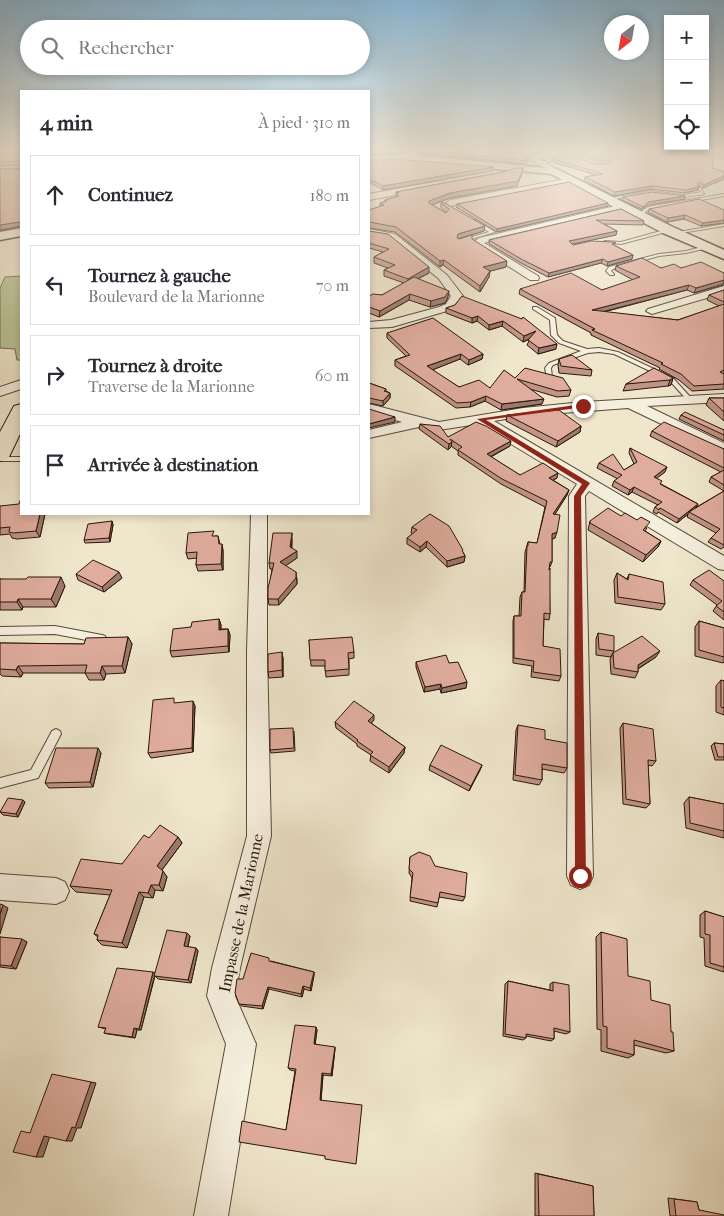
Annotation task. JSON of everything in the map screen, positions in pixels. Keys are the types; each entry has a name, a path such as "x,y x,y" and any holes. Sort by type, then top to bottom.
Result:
{"main road":[{"path":"624,207 669,231 724,255"},
{"path":"0,236 20,232"},
{"path":"0,454 16,431 20,414"}],"street":[{"path":"534,278 477,242 624,207"},
{"path":"370,232 392,236 443,277 457,296 450,306 443,309 392,323 370,325"},
{"path":"652,311 724,289"},
{"path":"0,392 20,384"},
{"path":"370,408 417,422 440,426 523,412 628,402 724,398"},
{"path":"628,402 724,449"},
{"path":"480,419 724,564"},
{"path":"370,434 417,422"},
{"path":"580,876 577,496 586,483"},
{"name":"Impasse de la Marionne","path":"211,1216 241,1044 221,996 226,968 259,836 257,651 259,515"},
{"path":"0,887 56,892"}],"lane":[{"path":"639,215 648,208 655,207"},
{"path":"460,242 493,232 468,217"},
{"path":"618,240 669,231 724,226"},
{"path":"597,242 620,243 669,231"},
{"path":"612,274 608,271 611,268 640,260 706,247"},
{"path":"536,308 553,319 554,335 562,342 587,351"},
{"path":"549,377 548,368 551,364 587,351 599,350 616,353 671,379 690,400"},
{"path":"0,459 20,459"},
{"path":"0,632 55,630 102,639"},
{"path":"0,783 34,774 56,734"}],"green space":[{"path":"20,276 20,360 17,360 15,349 0,348 0,288 5,277"}],"building":[{"path":"0,207 20,207 20,223 0,225"},
{"path":"379,207 435,207 446,213 449,209 446,207 451,207 485,226 458,234 457,238 472,235 472,239 507,261 483,267 490,271 480,286 444,260 440,261 396,227 370,222 370,210"},
{"path":"461,207 592,207 497,229"},
{"path":"660,207 717,207 724,210 724,220 703,223 685,215 668,218 649,209"},
{"path":"621,209 644,221 596,220 617,231 569,241 573,245 591,241 614,242 616,243 612,244 633,255 608,262 603,259 549,273 489,240"},
{"path":"370,231 388,234 429,267 408,279 384,270 395,265 374,257 389,249 370,243"},
{"path":"642,258 661,268 674,264 681,268 701,262 724,273 724,280 696,288 689,285 592,310 678,320 724,304 724,370 720,372 724,374 724,384 694,386 681,374 661,364 663,363 592,330 595,329 520,289 571,273 602,290 640,277 616,266"},
{"path":"414,277 449,291 445,297 431,301 410,294 380,311 370,307 370,296 382,295"},
{"path":"724,290 724,302 709,295"},
{"path":"462,296 522,319 523,317 557,344 539,348 528,340 536,331 524,336 503,321 489,325 478,316 472,318 446,308 455,305"},
{"path":"433,318 483,354 469,360 461,354 427,366 459,387 479,380 490,388 504,370 515,378 525,368 563,378 571,390 558,391 517,379 544,399 502,404 486,396 471,402 457,403 395,360 410,355 387,333"},
{"path":"572,355 592,370 561,366 559,359"},
{"path":"654,368 673,378 670,380 626,384"},
{"path":"370,383 386,389 384,391 390,393 383,401 370,398"},
{"path":"709,398 724,398 724,412"},
{"path":"370,409 395,417 370,424"},
{"path":"559,410 581,426 558,441 507,415"},
{"path":"685,412 724,430 724,435 681,415"},
{"path":"476,422 511,441 487,454 520,475 543,463 558,473 549,478 569,490 553,514 560,515 557,532 552,534 552,562 550,562 549,570 550,568 550,614 544,613 543,646 560,649 561,676 533,672 534,661 514,658 514,616 521,616 522,592 525,592 527,546 528,542 537,543 547,501 502,479 458,450 462,447 450,439 452,442 449,444 420,424 440,426 448,437"},
{"path":"664,422 724,449 724,468 652,431"},
{"path":"630,448 667,467 654,477 662,481 660,484 698,504 679,519 655,507 662,502 634,487 630,490 614,481 622,475 599,463 613,454 624,470 637,462"},
{"path":"724,470 724,485 711,477"},
{"path":"724,491 724,545 711,538 720,529 689,512"},
{"path":"20,501 20,515 40,515 36,531 13,533 9,532 10,527 0,528 0,506 19,504"},
{"path":"608,508 621,516 625,513 637,520 641,517 650,522 643,530 661,541 646,555 590,523 590,521"},
{"path":"430,514 449,526 465,556 447,561 427,541 420,547 407,538 417,530 412,527"},
{"path":"112,521 109,538 84,540 88,524"},
{"path":"214,531 212,536 218,536 219,544 222,544 221,564 196,565 197,552 186,553 188,533"},
{"path":"273,533 292,533 290,547 297,551 280,562 296,572 296,578 278,599 268,599 268,588 274,563 269,563"},
{"path":"93,560 119,572 102,587 76,574"},
{"path":"709,570 724,581 724,612 716,606 722,601 693,580"},
{"path":"617,573 628,580 629,574 663,582 665,604 618,597"},
{"path":"28,577 61,577 51,599 18,599 17,602 0,602 0,579 26,579"},
{"path":"219,619 219,630 228,629 228,646 170,651 173,629 191,627 192,622"},
{"path":"699,621 724,628 724,657 699,650"},
{"path":"598,633 614,636 614,651 599,649"},
{"path":"642,636 660,651 638,665 638,672 614,668 613,653"},
{"path":"128,637 122,666 102,666 100,673 85,673 87,665 18,666 16,670 0,669 0,643 84,644 86,638"},
{"path":"352,637 354,652 348,653 349,669 325,671 325,660 310,660 309,640"},
{"path":"282,652 282,670 268,672 268,654"},
{"path":"446,655 449,663 458,662 467,682 442,688 441,684 425,687 416,662"},
{"path":"721,680 724,681 724,708 721,707"},
{"path":"174,698 174,703 193,701 192,748 148,753 153,700"},
{"path":"354,701 374,715 368,721 405,747 389,767 370,755 373,752 335,722"},
{"path":"623,723 653,729 656,761 648,760 650,804 626,799"},
{"path":"518,725 545,730 545,739 567,743 567,768 542,764 542,780 515,775"},
{"path":"293,728 294,748 270,750 270,729"},
{"path":"714,743 724,744 724,757 718,757"},
{"path":"441,745 482,765 471,786 430,765"},
{"path":"56,748 98,748 90,782 45,783"},
{"path":"689,797 724,804 724,831 690,823"},
{"path":"8,798 23,800 16,814 0,812"},
{"path":"160,825 178,837 157,866 163,871 159,885 151,885 148,893 139,892 122,943 97,940 98,935 94,934 112,890 70,886 81,859 122,864 144,835 149,838"},
{"path":"419,852 430,856 435,866 467,873 465,897 440,892 438,903 410,897 413,873 409,869 410,857"},
{"path":"705,911 724,917 724,967 710,963 710,935 705,934"},
{"path":"167,930 187,933 184,946 196,948 188,980 154,976"},
{"path":"601,932 627,939 628,976 650,981 651,1000 670,1005 674,1051 634,1040 634,1055 607,1048 607,1027 603,1026"},
{"path":"0,937 22,939 11,966 0,965"},
{"path":"251,953 269,958 269,961 314,972 310,988 303,986 301,994 268,987 262,1006 239,1004 235,993 237,979 243,979"},
{"path":"117,968 153,972 139,1029 134,1028 132,1037 104,1033 106,1028 98,1027"},
{"path":"508,981 553,991 553,982 569,985 570,1032 554,1028 554,1039 526,1034 526,1038 505,1034"},
{"path":"295,1025 316,1027 314,1044 335,1047 331,1074 322,1073 320,1100 362,1105 356,1164 325,1159 325,1156 239,1142 242,1121 286,1130 296,1069 288,1068"},
{"path":"52,1074 91,1082 75,1128 72,1127 66,1141 44,1136 36,1157 13,1152 21,1131 30,1133"},
{"path":"538,1174 593,1186 594,1216 539,1216"},
{"path":"674,1199 697,1202 699,1210 724,1216 676,1216"}],"route":[{"path":"580,876 580,616 577,496 586,483 480,419 523,412 583,406"}]}
